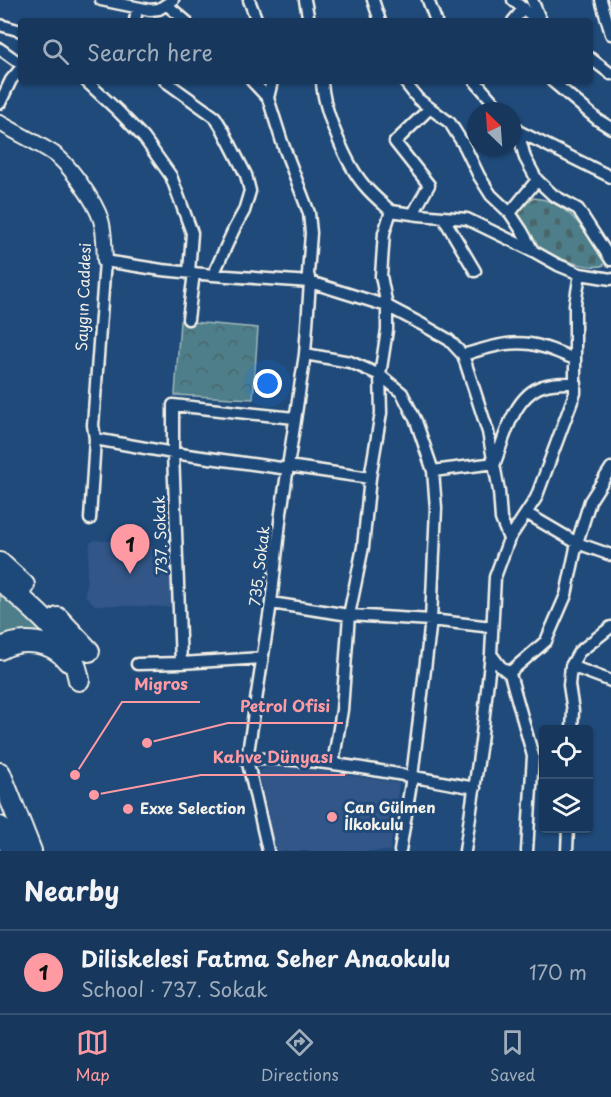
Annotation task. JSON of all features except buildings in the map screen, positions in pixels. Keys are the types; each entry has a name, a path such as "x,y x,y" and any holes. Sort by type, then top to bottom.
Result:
{"highway":[{"path":"0,563 50,609 89,651"},
{"path":"0,580 42,618 62,640 78,668 80,680 64,655 53,647 24,642 9,644 0,649"},
{"path":"0,773 31,851"},
{"path":"0,827 12,851"}],"street":[{"path":"101,0 150,10 159,9 170,2 183,18"},
{"path":"114,0 125,5"},
{"path":"249,0 255,18"},
{"path":"305,0 308,18"},
{"path":"373,0 379,18"},
{"path":"428,0 434,18"},
{"path":"513,0 528,4 538,18"},
{"path":"601,0 611,34"},
{"path":"516,18 528,4"},
{"path":"135,18 137,8"},
{"path":"0,25 18,30"},
{"path":"0,49 18,64"},
{"path":"593,60 611,74"},
{"path":"0,103 18,70"},
{"path":"89,84 144,138 171,176 192,233 188,319"},
{"path":"169,84 215,117 246,175 250,191 244,212 213,275"},
{"path":"255,84 268,98"},
{"path":"268,98 271,84"},
{"path":"322,84 322,94 333,126 349,161 363,184 391,211 468,219 558,265 580,274 611,280"},
{"path":"406,84 418,99 450,123 491,195 510,213 533,251"},
{"path":"478,84 493,102"},
{"path":"556,84 598,120 611,128"},
{"name":"735. Sokak","path":"268,98 309,213 311,232 305,354 294,418 271,603 248,759 268,851"},
{"path":"413,214 429,185 395,142 430,108"},
{"name":"Saygın Caddesi","path":"0,123 63,161 75,176 101,219 105,261 93,425 96,440 90,519"},
{"path":"521,131 611,177"},
{"path":"521,146 537,180 553,195 578,209 611,260"},
{"path":"510,213 537,180"},
{"path":"333,764 342,710 350,615 363,547 370,478 381,413 380,375 387,330 387,306 381,276 384,233 391,211"},
{"path":"443,217 475,271"},
{"path":"105,261 191,273 310,282 387,306 449,340 463,355 488,432 495,463 501,519 509,539"},
{"path":"465,851 491,654 495,577 509,539 536,498 574,393 576,383 575,304 580,274"},
{"path":"463,355 502,344 520,343 543,346 575,359"},
{"path":"305,354 350,362 380,375 402,393 416,420 433,471 436,508 431,620 412,777 400,851"},
{"path":"495,463 513,415 528,394 541,386 576,383"},
{"name":"737. Sokak","path":"182,663 173,405 294,418"},
{"path":"96,440 173,453 370,478"},
{"path":"433,471 495,463"},
{"path":"509,673 546,640 566,595 577,543 590,501 611,468"},
{"path":"526,513 577,543 611,555"},
{"path":"271,603 350,615 431,620 492,627"},
{"path":"572,725 570,666 579,652 611,627"},
{"path":"491,654 509,673 532,756 527,851"},
{"path":"138,664 262,658"},
{"path":"570,666 611,681"},
{"path":"248,759 333,764 475,788"},
{"path":"567,851 568,833"}],"shaded area":[{"path":"95,540 170,550 173,607 95,605 85,595 90,543"},
{"name":"Can Gülmen İlkokulu","path":"276,764 399,783 390,851 275,851 259,771"}],"green space":[{"path":"534,198 557,205 576,220 606,259 604,265 589,266 568,261 547,253 534,244 524,230 518,214 521,205"},
{"path":"180,321 258,328 253,399 175,395"},
{"path":"0,591 45,630 44,636 22,634 0,641"}],"place":[{"name":"Diliskelesi Fatma Seher Anaokulu","path":"130,574"},
{"name":"Petrol Ofisi","path":"147,743"},
{"name":"Migros","path":"75,775"},
{"name":"Kahve Dünyası","path":"94,795"},
{"name":"Exxe Selection","path":"128,809"},
{"name":"Can Gülmen İlkokulu","path":"332,817"}]}
